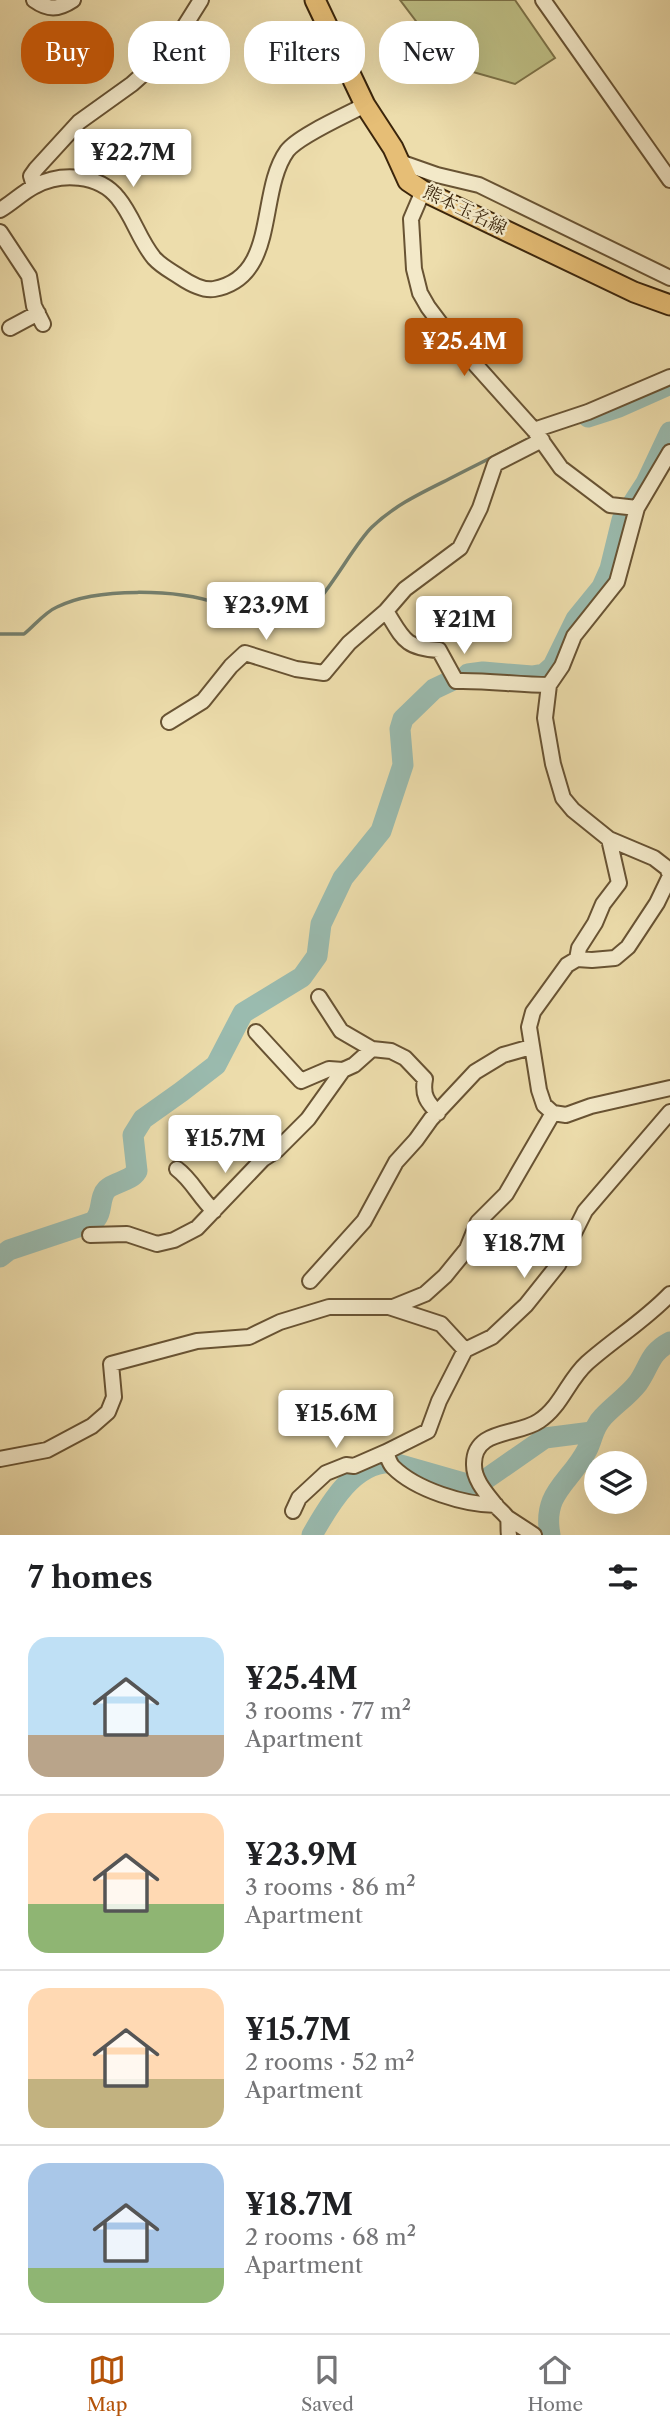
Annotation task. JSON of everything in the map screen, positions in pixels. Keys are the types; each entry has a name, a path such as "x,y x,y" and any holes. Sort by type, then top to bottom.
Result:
{"main road":[{"name":"熊本玉名線","path":"315,0 365,105 400,162 408,181 423,191 634,292 670,305"}],"street":[{"path":"34,0 48,8 62,8 73,0"},
{"path":"34,186 32,176 36,169 79,122 132,84 169,51 201,0"},
{"path":"543,0 670,180"},
{"path":"0,210 34,186 52,179 71,176 88,179 108,189 118,198 152,256 161,265 189,282 213,289 247,272 258,253 271,187 289,148 365,105"},
{"path":"400,162 479,185 670,278"},
{"path":"423,191 411,219 414,269 420,293 449,335 538,435 561,468 610,505 631,508"},
{"path":"2,236 29,276 31,295 40,319 10,328"},
{"path":"169,722 203,701 245,653 296,669 324,673 349,643 386,611 405,589 460,548 480,508 495,464 538,435 670,377"},
{"path":"670,452 631,508 617,582 574,636 562,666 549,685 545,718 553,764 563,798 573,810 609,838 654,858 667,868 670,876 657,904 628,947 615,958 577,959 568,965 533,1012 529,1027 539,1090 544,1105 554,1113 566,1115 591,1106 670,1088"},
{"path":"386,611 406,643 425,650 439,650 456,681 484,680 517,685 549,685"},
{"path":"577,959 579,948 603,904 619,883 609,838"},
{"path":"319,997 341,1031 372,1049 391,1051 405,1058 425,1079 423,1090 427,1102 438,1113"},
{"path":"256,1032 301,1080 329,1069 343,1070 354,1065 372,1049"},
{"path":"310,1281 364,1221 396,1162 475,1072 503,1055 531,1047"},
{"path":"90,1235 127,1234 156,1244 174,1240 197,1228 308,1119 343,1070"},
{"path":"293,1511 299,1498 326,1473 346,1465 354,1466 388,1458 428,1431 439,1401 465,1349 492,1337 526,1305 558,1265 585,1211 670,1112"},
{"path":"389,1307 425,1294 445,1276 467,1249 478,1222 506,1194 554,1113"},
{"path":"247,1141 271,1154"},
{"path":"177,1169 187,1177 199,1197 214,1211"},
{"path":"648,1316 670,1283"},
{"path":"534,1535 508,1518 478,1481 473,1466 476,1452 481,1444 498,1433 530,1426 541,1420 557,1404 588,1362 648,1316 670,1294"},
{"path":"0,1460 47,1450 92,1426 108,1412 114,1397 111,1364 197,1341 249,1337 280,1322 328,1307 389,1307 440,1324 465,1349"},
{"path":"388,1458 423,1487 475,1505 496,1505"},
{"path":"508,1518 509,1535"}],"green space":[{"path":"400,0 515,0 555,58 515,84 479,74 479,21 416,21"}],"waterway":[{"path":"588,417 619,407 666,386"},
{"path":"468,674 483,672 532,676 544,674 553,666 576,619 602,587 610,569 622,520 646,483 670,432"},
{"path":"0,634 24,634 57,607 93,596 115,593 182,595 219,604 262,622 294,619 314,605 363,537 390,512 530,438"},
{"path":"0,1257 9,1250 93,1222 99,1214 107,1189 137,1171 133,1135 143,1119 216,1065 243,1013 302,977 317,956 321,924 343,878 381,831 403,765 400,729 403,719 434,689 453,680"},
{"path":"550,1535 550,1508 554,1498 587,1450 597,1425 638,1383 658,1351 670,1342"},
{"path":"312,1535 335,1498 355,1476 367,1468 394,1463 471,1485 486,1479 545,1438 592,1432"}]}
